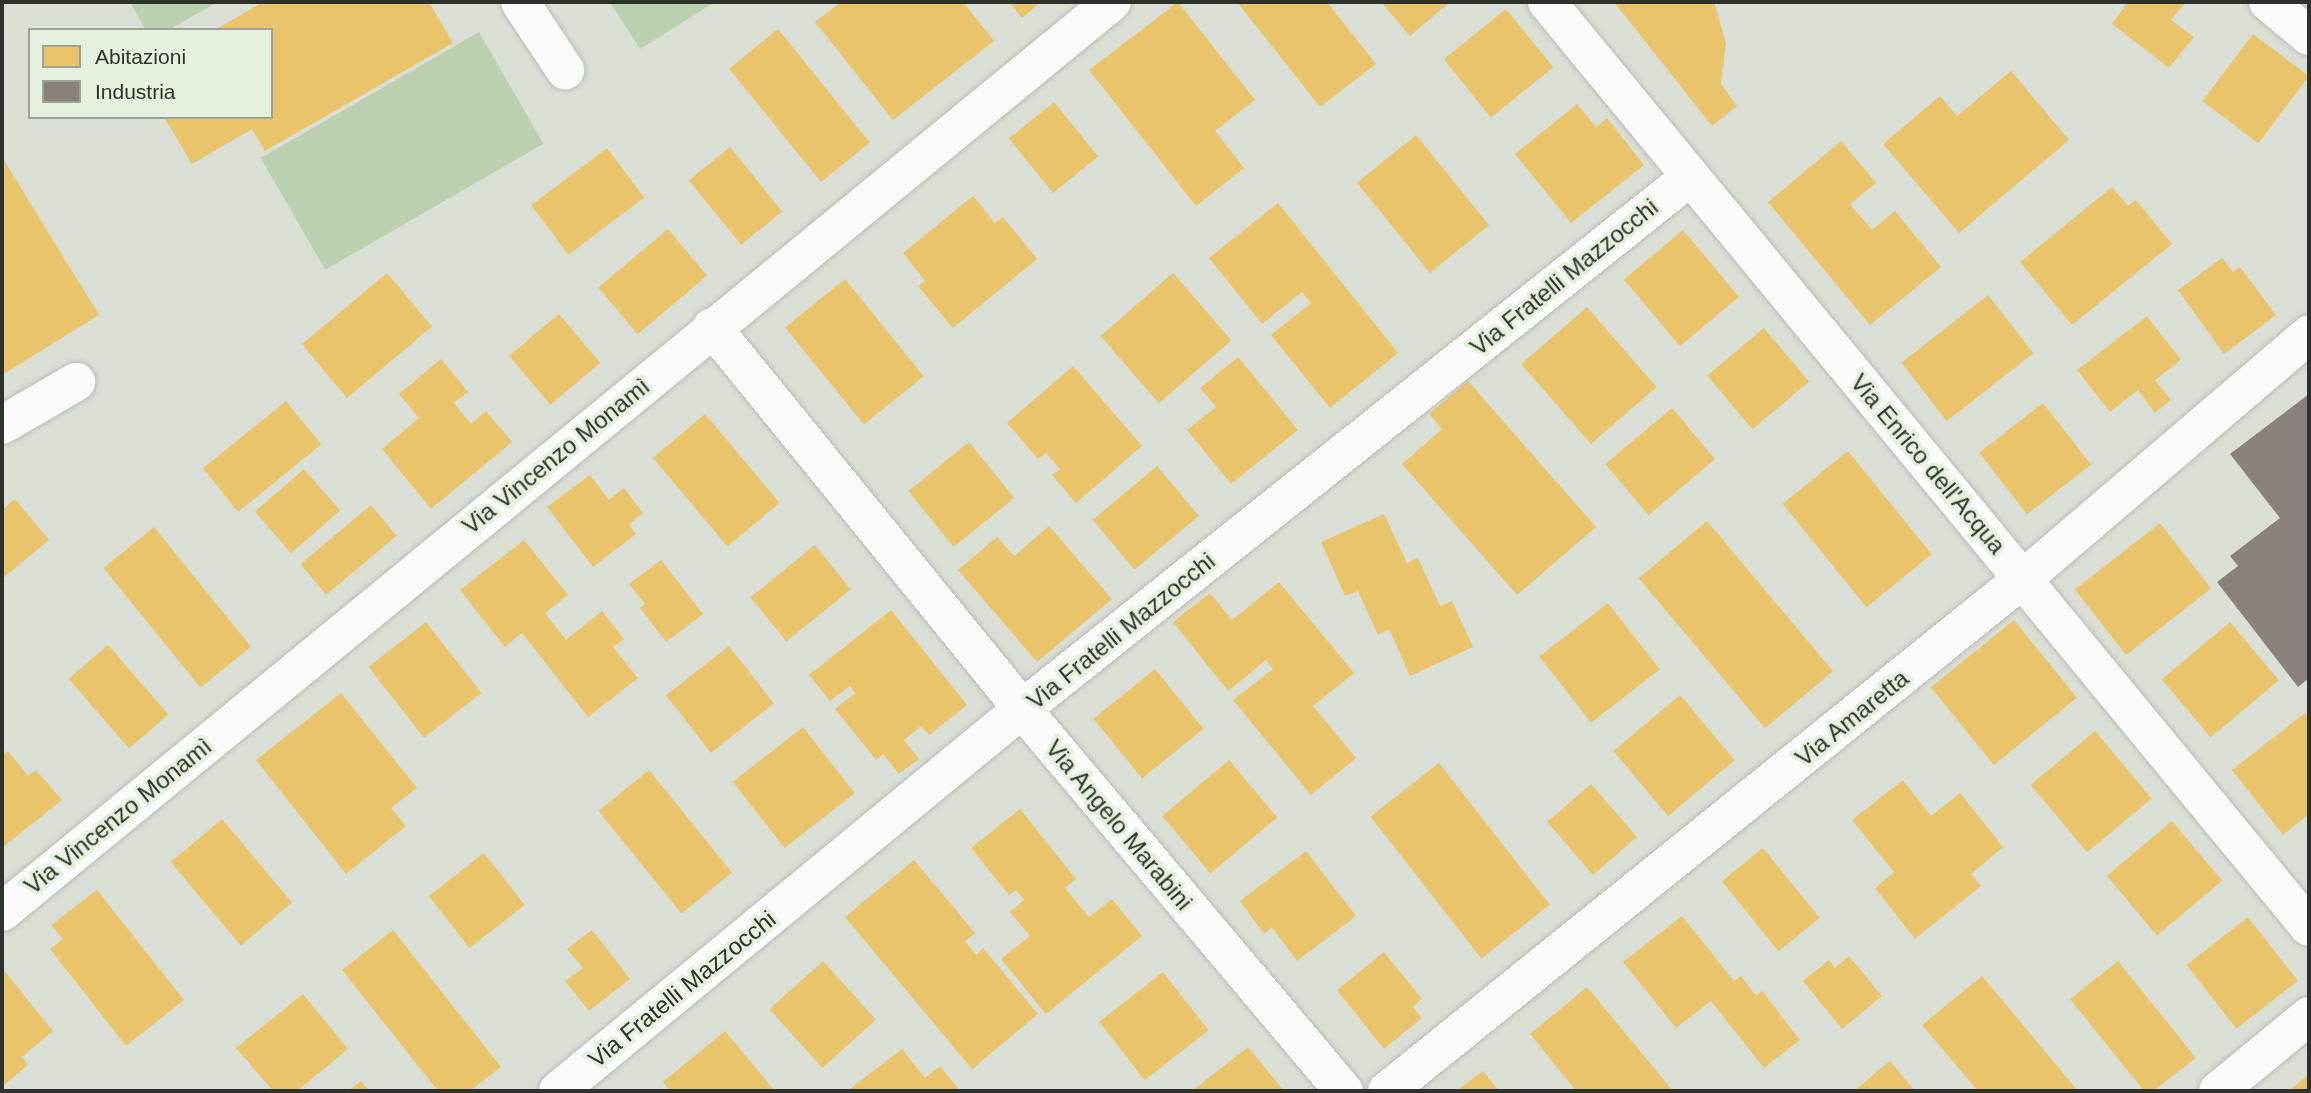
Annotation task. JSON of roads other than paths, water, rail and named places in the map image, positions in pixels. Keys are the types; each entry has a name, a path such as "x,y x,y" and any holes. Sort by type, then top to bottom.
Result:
{"street":[{"path":"520,2 565,70"},
{"name":"Via Vincenzo Monamì","path":"2,912 712,327 1112,2"},
{"name":"Via Enrico dell'Acqua","path":"1547,2 2309,927"},
{"path":"2268,2 2309,36"},
{"name":"Via Fratelli Mazzocchi","path":"558,1091 1022,709 1690,177"},
{"name":"Via Angelo Marabini","path":"712,327 1022,709 1344,1091"},
{"name":"Via Amaretta","path":"1387,1091 2024,578 2309,334"},
{"path":"2,425 76,382"},
{"path":"2218,1091 2309,1016"}]}
